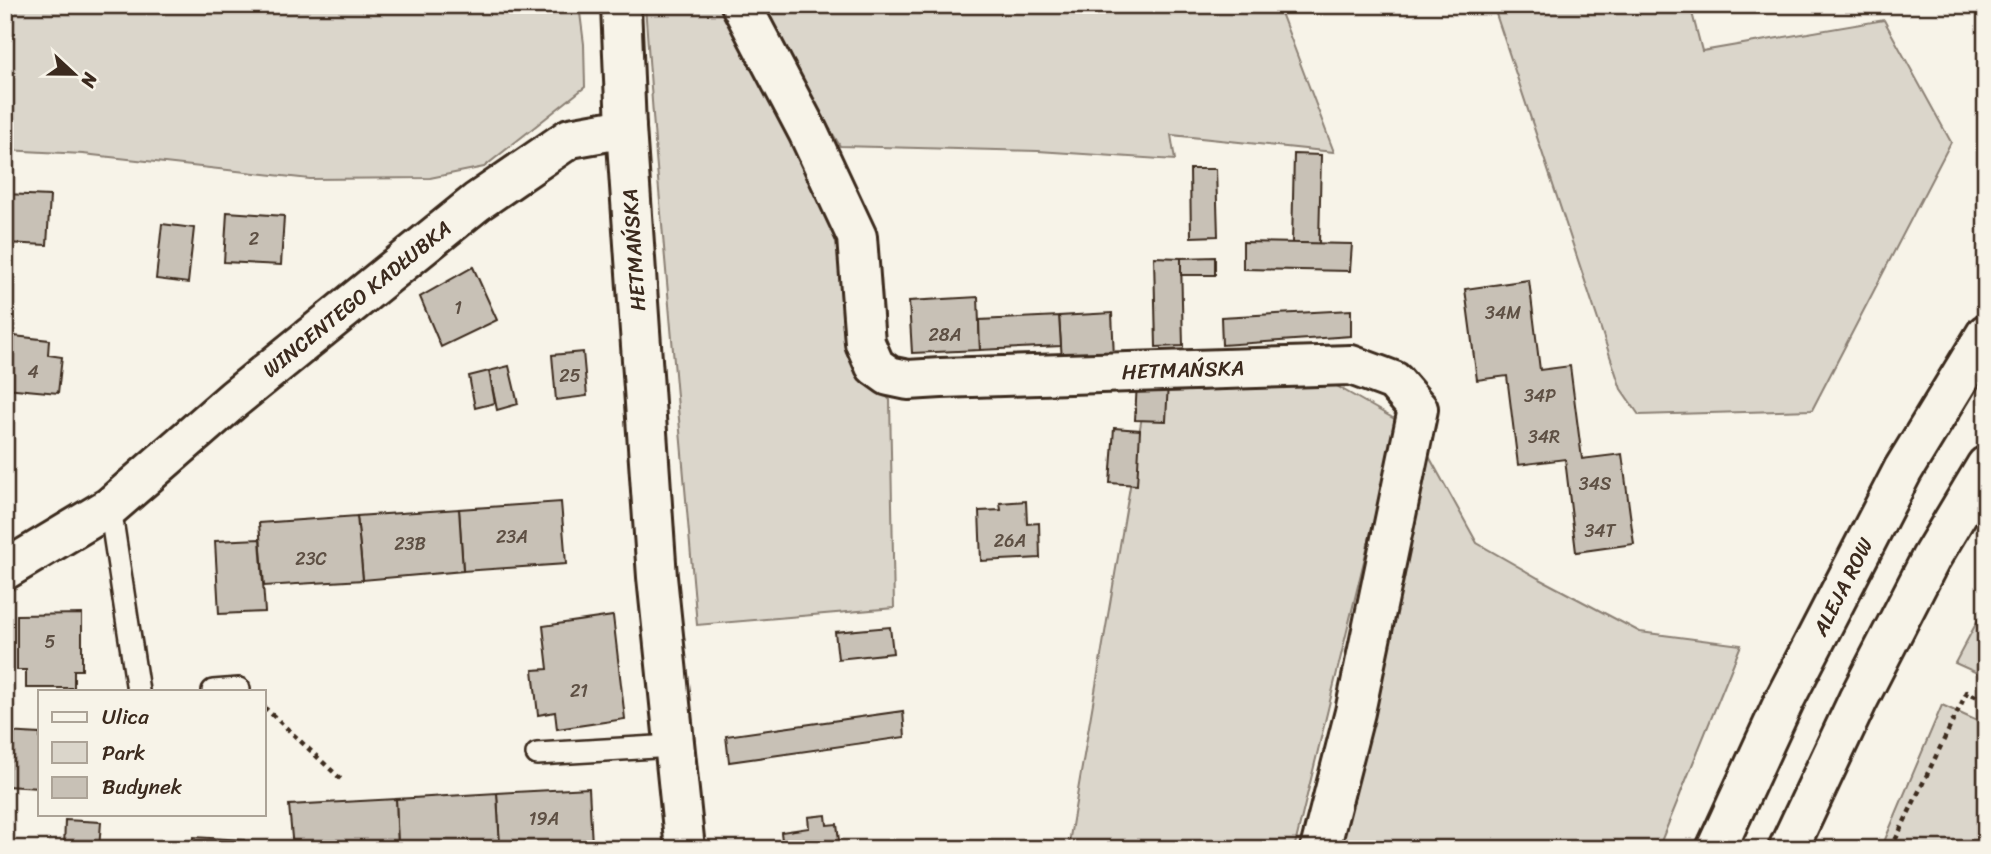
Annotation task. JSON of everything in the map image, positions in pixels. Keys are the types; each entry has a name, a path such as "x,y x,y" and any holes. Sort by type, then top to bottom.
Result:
{"street":[{"name":"HETMAŃSKA","path":"621,5 626,128 657,577 685,849"},
{"name":"HETMAŃSKA","path":"741,5 808,132 857,237 865,343 875,366 889,376 908,380 1351,365 1394,381 1418,409 1355,712 1320,849"},
{"name":"WINCENTEGO KADŁUBKA","path":"5,570 110,507 234,399 477,202 570,138 626,128"},
{"name":"ALEJA ROW","path":"1716,849 1785,699 1903,470 1986,334"},
{"path":"1788,849 1858,700 1931,558 1986,466"}],"lane":[{"path":"110,507 138,690"},
{"path":"226,690 239,689"},
{"path":"537,754 673,746"}],"path":[{"path":"1891,849 1967,692 1986,701"},
{"path":"266,709 343,781"}],"green space":[{"path":"5,5 579,5 584,44 585,87 484,167 430,178 310,179 83,154 5,150"},
{"path":"645,5 722,5 833,214 877,388 890,400 894,608 697,625"},
{"path":"757,5 1278,5 1334,152 1171,135 1175,160 1038,151 840,146"},
{"path":"1493,5 1690,5 1702,51 1884,20 1951,142 1812,410 1639,415 1621,389"},
{"path":"1333,384 1398,421 1294,849 1068,849 1146,393"},
{"path":"1426,451 1477,543 1640,632 1741,645 1658,849 1336,849"},
{"path":"1986,605 1986,677 1955,663"},
{"path":"1942,705 1986,725 1986,849 1881,849"}],"building":[{"path":"1294,154 1321,155 1319,244 1292,243"},
{"path":"1190,169 1216,169 1218,236 1191,237"},
{"path":"5,194 50,196 47,245 5,243"},
{"path":"227,212 284,216 281,265 224,262"},
{"path":"162,224 194,228 188,283 156,279"},
{"path":"1243,242 1352,244 1350,271 1243,269"},
{"path":"1154,257 1181,258 1183,346 1156,347"},
{"path":"1215,257 1215,275 1181,275 1181,258"},
{"path":"473,267 497,320 441,347 420,297"},
{"path":"1529,280 1540,370 1570,366 1582,459 1622,454 1634,544 1576,552 1565,459 1518,465 1507,376 1477,380 1465,289"},
{"path":"978,297 980,350 912,353 909,301"},
{"path":"1351,310 1351,336 1222,345 1221,317"},
{"path":"1112,313 1114,358 1062,360 1059,316"},
{"path":"1059,316 1061,346 980,350 979,320"},
{"path":"5,335 49,340 48,355 62,357 58,393 5,388"},
{"path":"583,352 587,396 556,400 552,355"},
{"path":"509,366 518,404 497,410 489,371"},
{"path":"489,371 495,403 475,408 469,376"},
{"path":"1137,381 1168,382 1166,421 1135,420"},
{"path":"1114,428 1140,430 1137,485 1110,483"},
{"path":"1026,501 1027,524 1039,523 1040,558 981,561 979,511 1001,510 1000,503"},
{"path":"561,502 566,564 463,571 459,509"},
{"path":"459,509 463,571 363,580 357,516"},
{"path":"357,516 363,580 264,586 259,523"},
{"path":"260,539 265,612 219,614 215,541"},
{"path":"82,614 82,670 74,670 74,688 26,688 26,670 17,670 17,615"},
{"path":"613,616 625,719 557,729 555,712 538,715 533,670 548,669 543,626"},
{"path":"890,627 893,653 838,659 835,632"},
{"path":"903,711 905,737 729,762 726,736"},
{"path":"5,732 38,734 38,788 5,786"},
{"path":"589,788 592,845 500,849 497,793"},
{"path":"497,793 500,849 398,849 396,799"},
{"path":"396,799 398,849 293,849 289,805"},
{"path":"826,815 827,825 837,824 840,849 783,849 781,832 809,828 808,817"},
{"path":"65,820 101,822 99,849 64,849"},
{"path":"193,837 244,840 243,849 192,849"}]}
